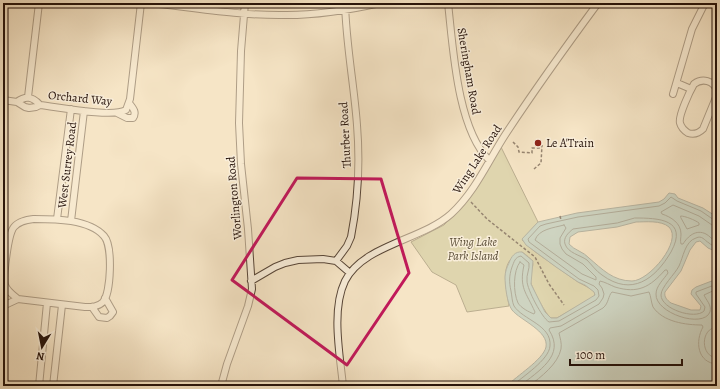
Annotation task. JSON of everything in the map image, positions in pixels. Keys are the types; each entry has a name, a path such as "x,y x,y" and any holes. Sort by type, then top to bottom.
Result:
{"street":[{"path":"17,102 28,97 39,3"},
{"path":"129,103 141,3"},
{"path":"150,3 244,13 287,15 345,10 380,3"},
{"name":"Worlington Road","path":"221,386 227,364 248,306 252,289 248,229 241,164 239,123 241,51 245,3"},
{"name":"Thurber Road","path":"336,261 351,238 358,162 357,123 350,72 345,3"},
{"name":"Sheringham Road","path":"448,3 454,57 466,116 478,147 489,160"},
{"name":"Wing Lake Road","path":"343,386 338,337 338,317 342,289 350,273 363,261 374,254 437,224 450,215 466,198 476,184 489,160 549,71 598,3"},
{"path":"673,94 692,29 705,3"},
{"path":"717,91 715,86 707,81 698,81 691,89 680,120 680,124 683,129 688,133 699,133 703,130 717,96"},
{"path":"676,83 691,89"},
{"name":"Orchard Way","path":"28,97 37,101 40,105"},
{"name":"Orchard Way","path":"3,100 17,102 24,107 29,108 40,105 84,111 117,113 126,110 129,103"},
{"name":"Orchard Way","path":"117,113 127,118 133,118 135,116 134,111 129,103"},
{"path":"71,109 57,220 28,220 18,223 14,227 10,236 4,285 9,292 18,299 62,305 92,307 100,304 106,298"},
{"name":"West Surrey Road","path":"71,221 84,111"},
{"name":"West Surrey Road","path":"57,220 71,221 96,230 103,235 108,243 110,265 106,298 113,312 107,318 99,317 92,307"},
{"path":"251,281 275,267 291,261 323,259 336,261 350,273"},
{"path":"3,306 18,299"},
{"path":"39,386 47,303"},
{"path":"53,386 62,305"}],"path":[{"path":"513,142 518,147 519,152 532,153 532,148 542,148"},
{"path":"534,169 542,163 542,145"},
{"path":"466,198 487,219 535,257 564,305"},
{"path":"560,216 561,220"}],"highlighted area":[{"path":"297,178 381,179 409,273 347,365 232,280"}],"green space":[{"name":"Wing Lake Park Island","path":"501,147 538,222 522,240 534,251 595,293 594,297 557,318 551,318 549,316 534,291 530,278 533,264 532,260 522,252 511,259 506,269 506,288 509,306 467,312 456,285 432,272 411,242 444,225 457,211"}],"water":[{"path":"669,193 675,194 678,198 703,208 717,217 717,252 708,248 700,241 696,242 690,250 681,271 665,292 665,295 671,303 691,310 700,310 701,306 691,294 692,290 717,279 717,333 713,341 713,345 717,350 717,386 507,386 540,357 546,347 546,341 539,331 516,314 512,310 509,303 505,275 514,255 517,252 522,252 533,261 531,284 545,312 551,318 557,318 595,295 594,292 585,285 578,282 526,245 522,239 538,222 577,213 659,202","holes":["636,222 662,223 669,227 672,233 672,241 662,259 647,275 639,279 632,281 613,277 569,244 570,237 578,232 617,227"]}],"place":[{"name":"Le A'Train","path":"538,143"}]}
